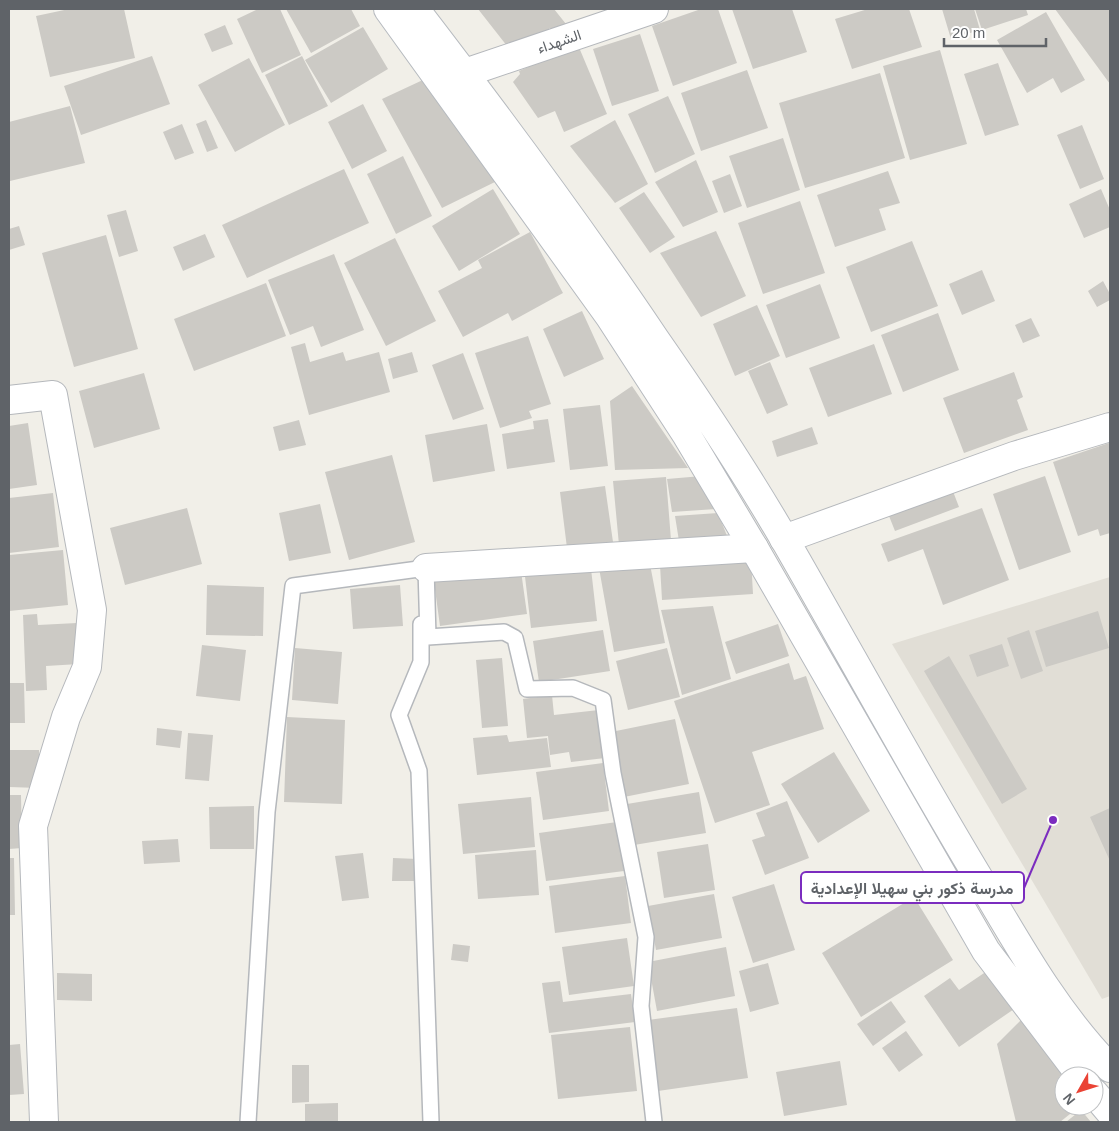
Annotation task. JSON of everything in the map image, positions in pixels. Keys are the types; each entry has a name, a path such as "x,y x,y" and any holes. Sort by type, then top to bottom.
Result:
{"main road":[{"path":"388,9 610,317 686,434 754,548 986,951 1073,1066"},
{"path":"415,9 526,154 700,404 784,539 953,834 1044,988 1093,1050 1110,1068"},
{"name":"الشهداء","path":"465,74 654,9"},
{"path":"9,400 53,395 92,610 87,668 66,717 33,826 44,1122"},
{"path":"784,539 1014,456 1110,427"},
{"path":"423,568 754,548"}],"lane":[{"path":"248,1122 267,812 293,586 423,568"},
{"path":"423,568 421,662 399,715 419,771 431,1122"},
{"path":"423,568 428,637 504,632 515,638 527,689 573,688 603,700 613,773 646,937 640,1006 654,1122"}],"shaded area":[{"path":"1110,577 1110,996 1102,999 892,644"}],"building":[{"path":"69,9 124,9 135,58 50,77 36,16"},
{"path":"258,9 280,9 301,55 262,73 237,19"},
{"path":"286,9 351,9 360,26 311,53"},
{"path":"478,9 554,9 566,24 554,34 550,28 515,56"},
{"path":"701,9 718,9 737,63 673,86 652,26"},
{"path":"732,9 792,9 807,52 753,69"},
{"path":"868,9 909,9 922,47 852,69 835,19"},
{"path":"942,9 974,9 980,30 951,39"},
{"path":"975,9 1026,9 1028,15 982,30"},
{"path":"1055,9 1110,9 1110,84"},
{"path":"1046,12 1085,80 1061,93 1053,78 1027,93 997,40"},
{"path":"225,25 233,44 212,52 204,34"},
{"path":"363,27 388,69 331,103 305,60"},
{"path":"640,34 659,91 612,106 593,49"},
{"path":"578,45 607,114 564,132 555,111 538,118 513,82 520,74 519,71"},
{"path":"940,50 967,144 910,160 883,66"},
{"path":"152,56 170,104 81,135 64,86"},
{"path":"302,56 328,106 289,125 265,75"},
{"path":"249,58 285,125 235,152 198,85"},
{"path":"998,63 1019,125 985,136 964,74"},
{"path":"747,70 768,128 701,151 681,93"},
{"path":"880,73 905,158 805,188 779,103"},
{"path":"425,79 499,180 442,208 382,99"},
{"path":"668,96 695,154 655,173 628,114"},
{"path":"363,104 387,151 352,169 328,122"},
{"path":"70,106 85,163 10,181 9,122"},
{"path":"206,120 218,148 207,152 196,124"},
{"path":"615,120 648,184 615,203 570,146"},
{"path":"182,124 194,153 175,160 163,132"},
{"path":"1082,125 1104,179 1080,189 1057,135"},
{"path":"783,138 800,190 747,208 729,156"},
{"path":"403,156 432,216 396,234 367,174"},
{"path":"696,160 718,212 683,227 655,182"},
{"path":"344,169 369,223 247,278 222,225"},
{"path":"888,171 900,203 879,209 886,230 835,247 817,195"},
{"path":"730,174 742,206 724,213 712,181"},
{"path":"493,189 520,234 459,271 432,226"},
{"path":"1101,189 1110,210 1110,227 1084,238 1069,204"},
{"path":"644,192 675,237 650,253 619,208"},
{"path":"800,201 825,273 763,294 738,223"},
{"path":"126,210 138,251 119,257 107,215"},
{"path":"19,226 25,245 9,250 9,229"},
{"path":"716,231 746,296 701,317 660,253"},
{"path":"530,232 563,293 512,321 508,313 463,337 438,291 482,268 478,260"},
{"path":"205,234 215,257 183,271 173,247"},
{"path":"106,235 138,349 74,367 42,253"},
{"path":"395,238 436,321 386,346 344,263"},
{"path":"912,241 938,306 871,332 846,267"},
{"path":"334,254 364,330 321,347 313,326 290,335 268,280"},
{"path":"982,270 995,301 962,315 949,284"},
{"path":"1103,281 1110,294 1110,300 1097,307 1088,291"},
{"path":"266,283 286,336 194,371 174,319"},
{"path":"820,284 840,338 786,358 766,305"},
{"path":"757,305 780,356 735,376 713,324"},
{"path":"582,311 604,359 564,377 543,329"},
{"path":"938,313 959,370 903,392 881,335"},
{"path":"1031,318 1040,336 1023,343 1015,325"},
{"path":"528,336 551,404 529,411 532,418 500,428 475,353"},
{"path":"305,343 310,362 343,352 346,361 379,352 390,392 309,415 291,347"},
{"path":"874,344 892,394 828,417 809,368"},
{"path":"412,352 418,372 393,379 388,359"},
{"path":"463,353 484,409 453,420 432,365"},
{"path":"770,362 788,405 767,414 748,371"},
{"path":"1014,372 1023,397 1017,400 1028,430 964,453 943,398"},
{"path":"144,373 160,429 94,448 79,391"},
{"path":"632,386 688,468 615,470 610,401"},
{"path":"600,405 608,466 570,470 563,409"},
{"path":"548,419 555,462 507,469 502,434 534,429 533,421"},
{"path":"299,420 306,445 279,451 273,427"},
{"path":"28,423 37,485 9,489 9,426"},
{"path":"487,424 495,471 433,482 425,435"},
{"path":"812,427 818,444 777,457 772,441"},
{"path":"1109,443 1110,533 1100,536 1098,529 1078,536 1053,462"},
{"path":"392,455 415,542 349,560 325,472"},
{"path":"702,476 716,509 672,512 667,479"},
{"path":"1045,476 1071,552 1019,570 993,494"},
{"path":"666,477 671,540 619,545 613,481"},
{"path":"949,481 959,507 895,531 885,506"},
{"path":"605,486 613,542 567,548 560,492"},
{"path":"53,493 59,547 9,553 9,498"},
{"path":"320,504 331,553 289,561 279,513"},
{"path":"187,508 202,564 125,585 110,528"},
{"path":"982,508 1009,580 943,605 923,549 888,562 881,544"},
{"path":"718,513 729,541 679,541 675,516"},
{"path":"63,550 68,605 9,611 9,555"},
{"path":"649,559 665,643 614,652 599,568"},
{"path":"751,559 753,594 662,600 660,565"},
{"path":"590,560 597,621 531,628 524,568"},
{"path":"521,571 527,614 440,626 434,582"},
{"path":"207,585 264,587 263,636 206,635"},
{"path":"400,585 403,626 353,629 350,589"},
{"path":"713,606 731,679 682,695 661,610"},
{"path":"1098,611 1109,648 1046,667 1035,631"},
{"path":"37,614 38,625 77,623 79,664 46,666 47,690 26,691 23,615"},
{"path":"778,624 789,656 736,674 725,642"},
{"path":"603,630 610,671 539,682 533,641"},
{"path":"1029,630 1043,671 1021,679 1007,638"},
{"path":"1002,644 1009,666 977,677 969,655"},
{"path":"202,645 246,650 240,701 196,696"},
{"path":"295,648 342,652 338,704 292,700"},
{"path":"667,648 680,697 628,710 616,661"},
{"path":"949,656 1027,789 1002,804 924,671"},
{"path":"502,658 508,726 482,728 476,660"},
{"path":"789,663 794,680 806,676 824,729 752,752 770,805 715,823 674,701"},
{"path":"9,683 24,683 25,723 9,723"},
{"path":"552,695 554,715 599,710 605,758 571,762 569,752 550,755 548,736 527,738 523,699"},
{"path":"287,717 345,720 342,804 284,802"},
{"path":"675,719 689,784 624,797 611,732"},
{"path":"157,728 182,731 180,748 156,745"},
{"path":"188,733 213,735 209,781 185,779"},
{"path":"507,735 509,742 547,738 551,767 477,775 473,738"},
{"path":"9,750 39,750 39,788 9,787"},
{"path":"834,752 870,811 818,843 781,784"},
{"path":"603,763 609,811 543,820 536,772"},
{"path":"699,792 706,833 634,845 627,804"},
{"path":"9,795 21,795 22,848 9,849"},
{"path":"531,797 535,847 463,854 458,804"},
{"path":"787,801 809,858 765,875 752,840 765,836 756,813"},
{"path":"254,806 254,849 210,849 209,807"},
{"path":"1110,808 1110,861 1090,817"},
{"path":"617,822 624,871 546,881 539,833"},
{"path":"178,839 180,862 144,864 142,841"},
{"path":"708,844 715,890 664,898 657,852"},
{"path":"536,850 539,895 478,899 475,855"},
{"path":"363,853 369,898 342,901 335,856"},
{"path":"9,858 14,858 15,915 9,915"},
{"path":"393,858 418,859 417,881 392,881"},
{"path":"625,876 631,923 555,933 549,886"},
{"path":"774,884 795,950 753,963 732,897"},
{"path":"714,894 722,938 656,950 648,906"},
{"path":"914,897 953,960 861,1017 822,953"},
{"path":"627,938 634,986 569,995 562,947"},
{"path":"453,944 470,946 468,962 451,960"},
{"path":"726,947 735,996 657,1011 648,962"},
{"path":"768,963 779,1004 750,1012 739,971"},
{"path":"990,969 1017,1007 959,1047 924,996 950,978 959,990"},
{"path":"57,973 92,974 92,1001 57,1000"},
{"path":"560,981 563,1002 631,994 635,1022 549,1033 542,983"},
{"path":"891,1001 906,1022 873,1046 857,1024"},
{"path":"737,1008 748,1078 658,1091 648,1020"},
{"path":"1026,1015 1058,1066 1054,1066 1054,1116 1068,1116 1060,1122 1016,1122 997,1044"},
{"path":"630,1027 637,1091 558,1099 551,1035"},
{"path":"906,1031 923,1055 899,1072 882,1048"},
{"path":"20,1044 24,1094 9,1095 9,1045"},
{"path":"840,1061 847,1105 784,1116 776,1072"},
{"path":"292,1065 309,1065 309,1102 292,1103"},
{"path":"338,1103 338,1121 305,1122 305,1104"},
{"path":"1074,1116 1086,1116 1091,1122 1066,1122"}],"place":[{"name":"مدرسة ذكور بني سهيلا الإعدادية","path":"1053,820"}]}
